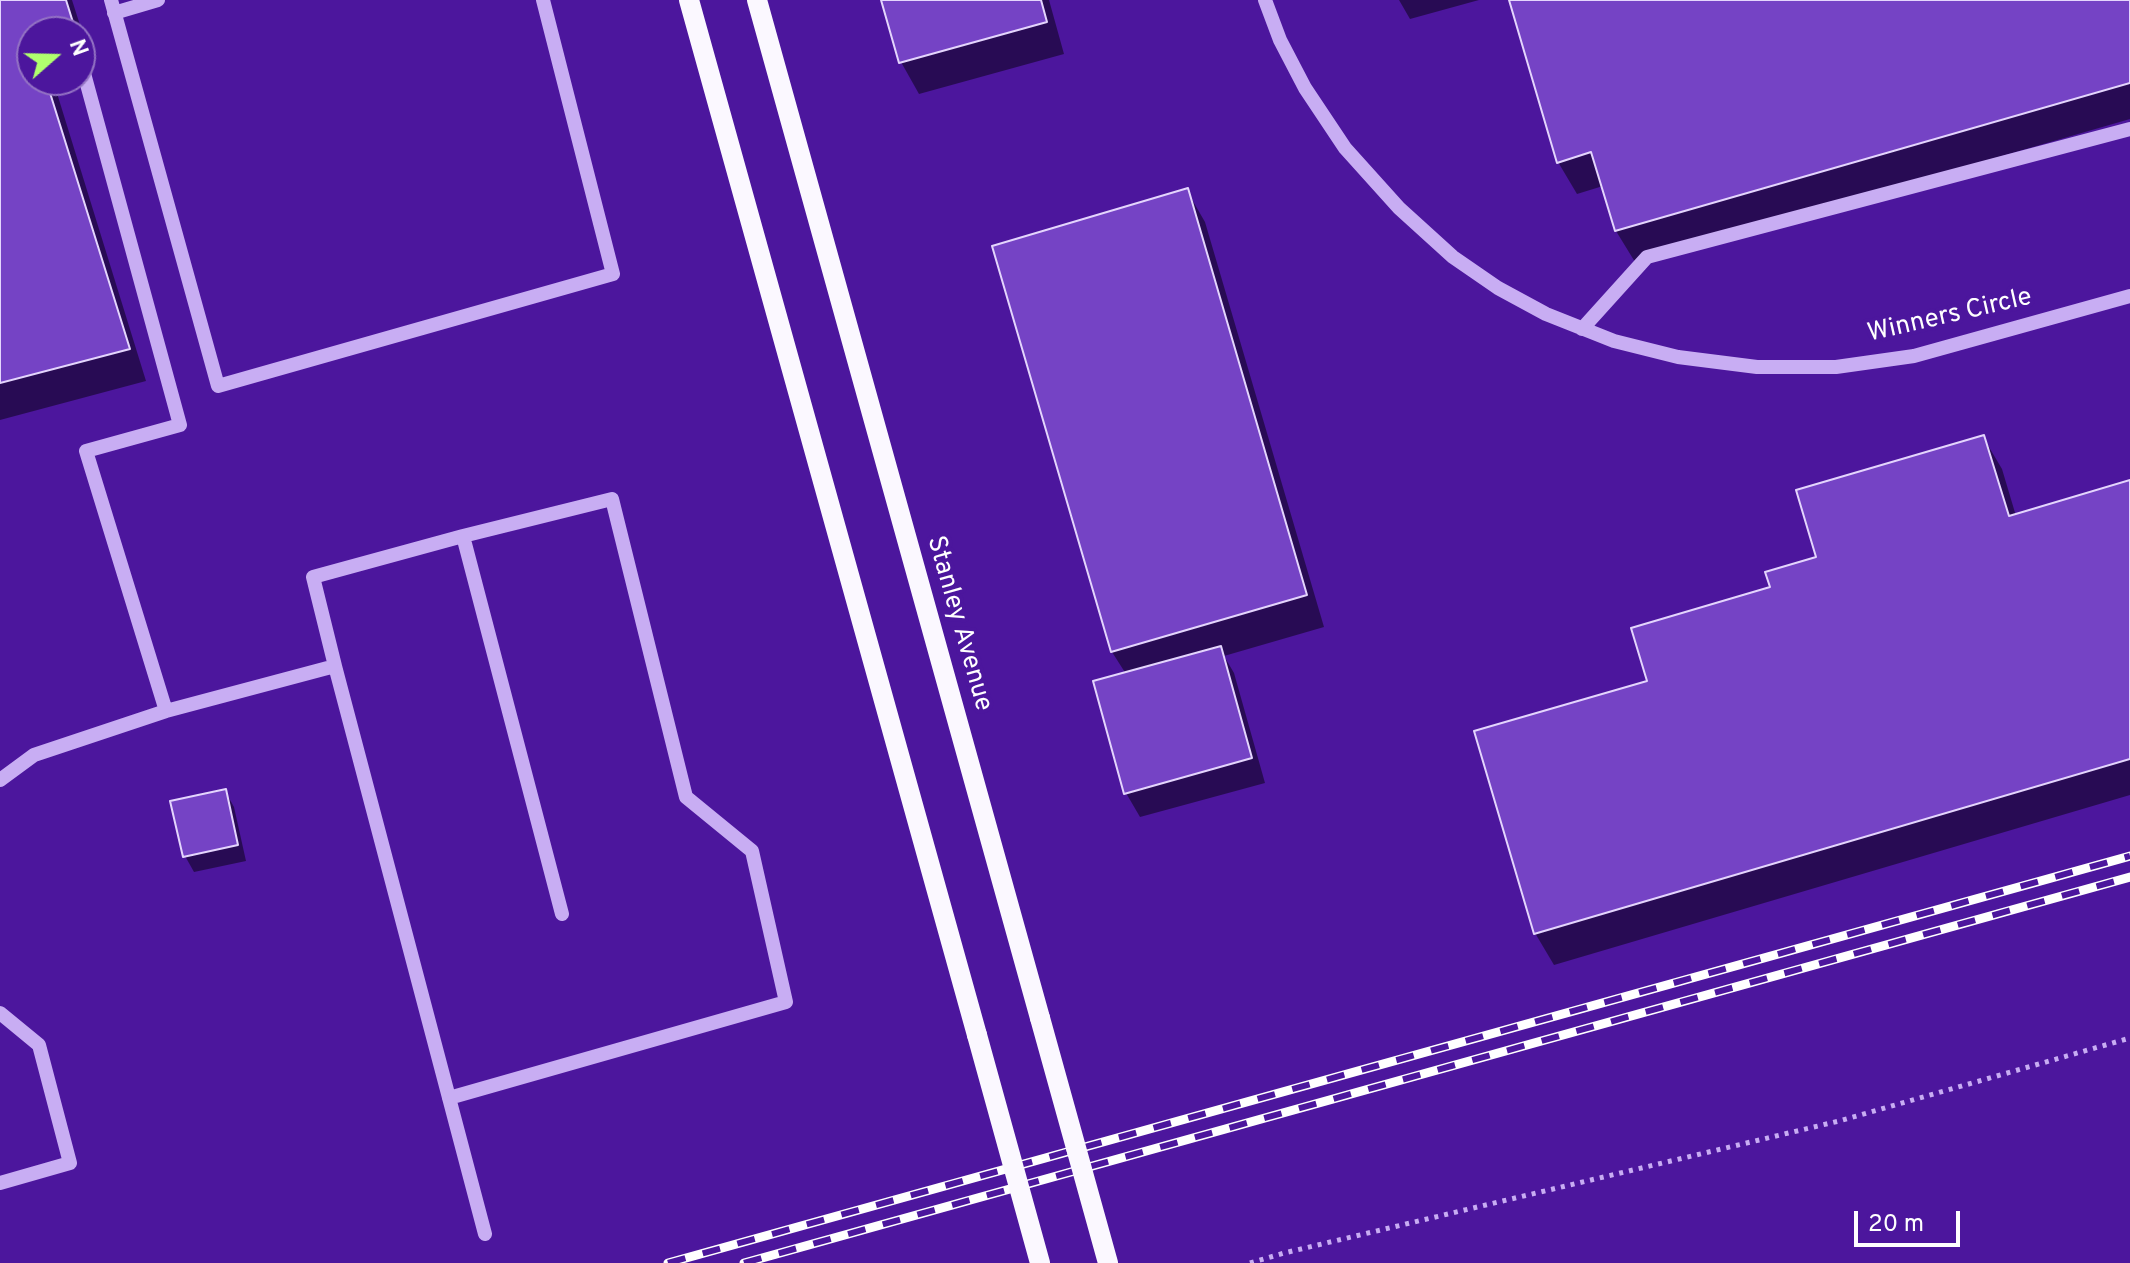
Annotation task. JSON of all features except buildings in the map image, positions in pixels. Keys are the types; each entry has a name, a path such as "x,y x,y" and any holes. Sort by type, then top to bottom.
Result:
{"main road":[{"path":"689,0 1040,1263"},
{"name":"Stanley Avenue","path":"757,0 1108,1263"}],"street":[{"path":"158,0 112,6 218,386 613,274 543,0"},
{"name":"Winners Circle","path":"1265,0 1280,40 1305,88 1345,148 1399,208 1453,257 1498,288 1546,314 1614,341 1678,357 1757,367 1836,367 1914,356 2130,296"},
{"path":"90,96 180,425 86,451 166,711"},
{"path":"1582,329 1647,257 2130,129"},
{"path":"449,1098 786,1002 752,851 686,797 612,499 313,577 335,666 449,1098 485,1234"},
{"path":"463,536 562,914"},
{"path":"0,780 34,755 166,711 335,666"},
{"path":"0,1013 39,1045 70,1163 0,1183"}],"path":[{"path":"1250,1263 1839,1121 2130,1038"}],"railway":[{"path":"668,1263 2130,856"},
{"path":"744,1263 2130,877"}]}
